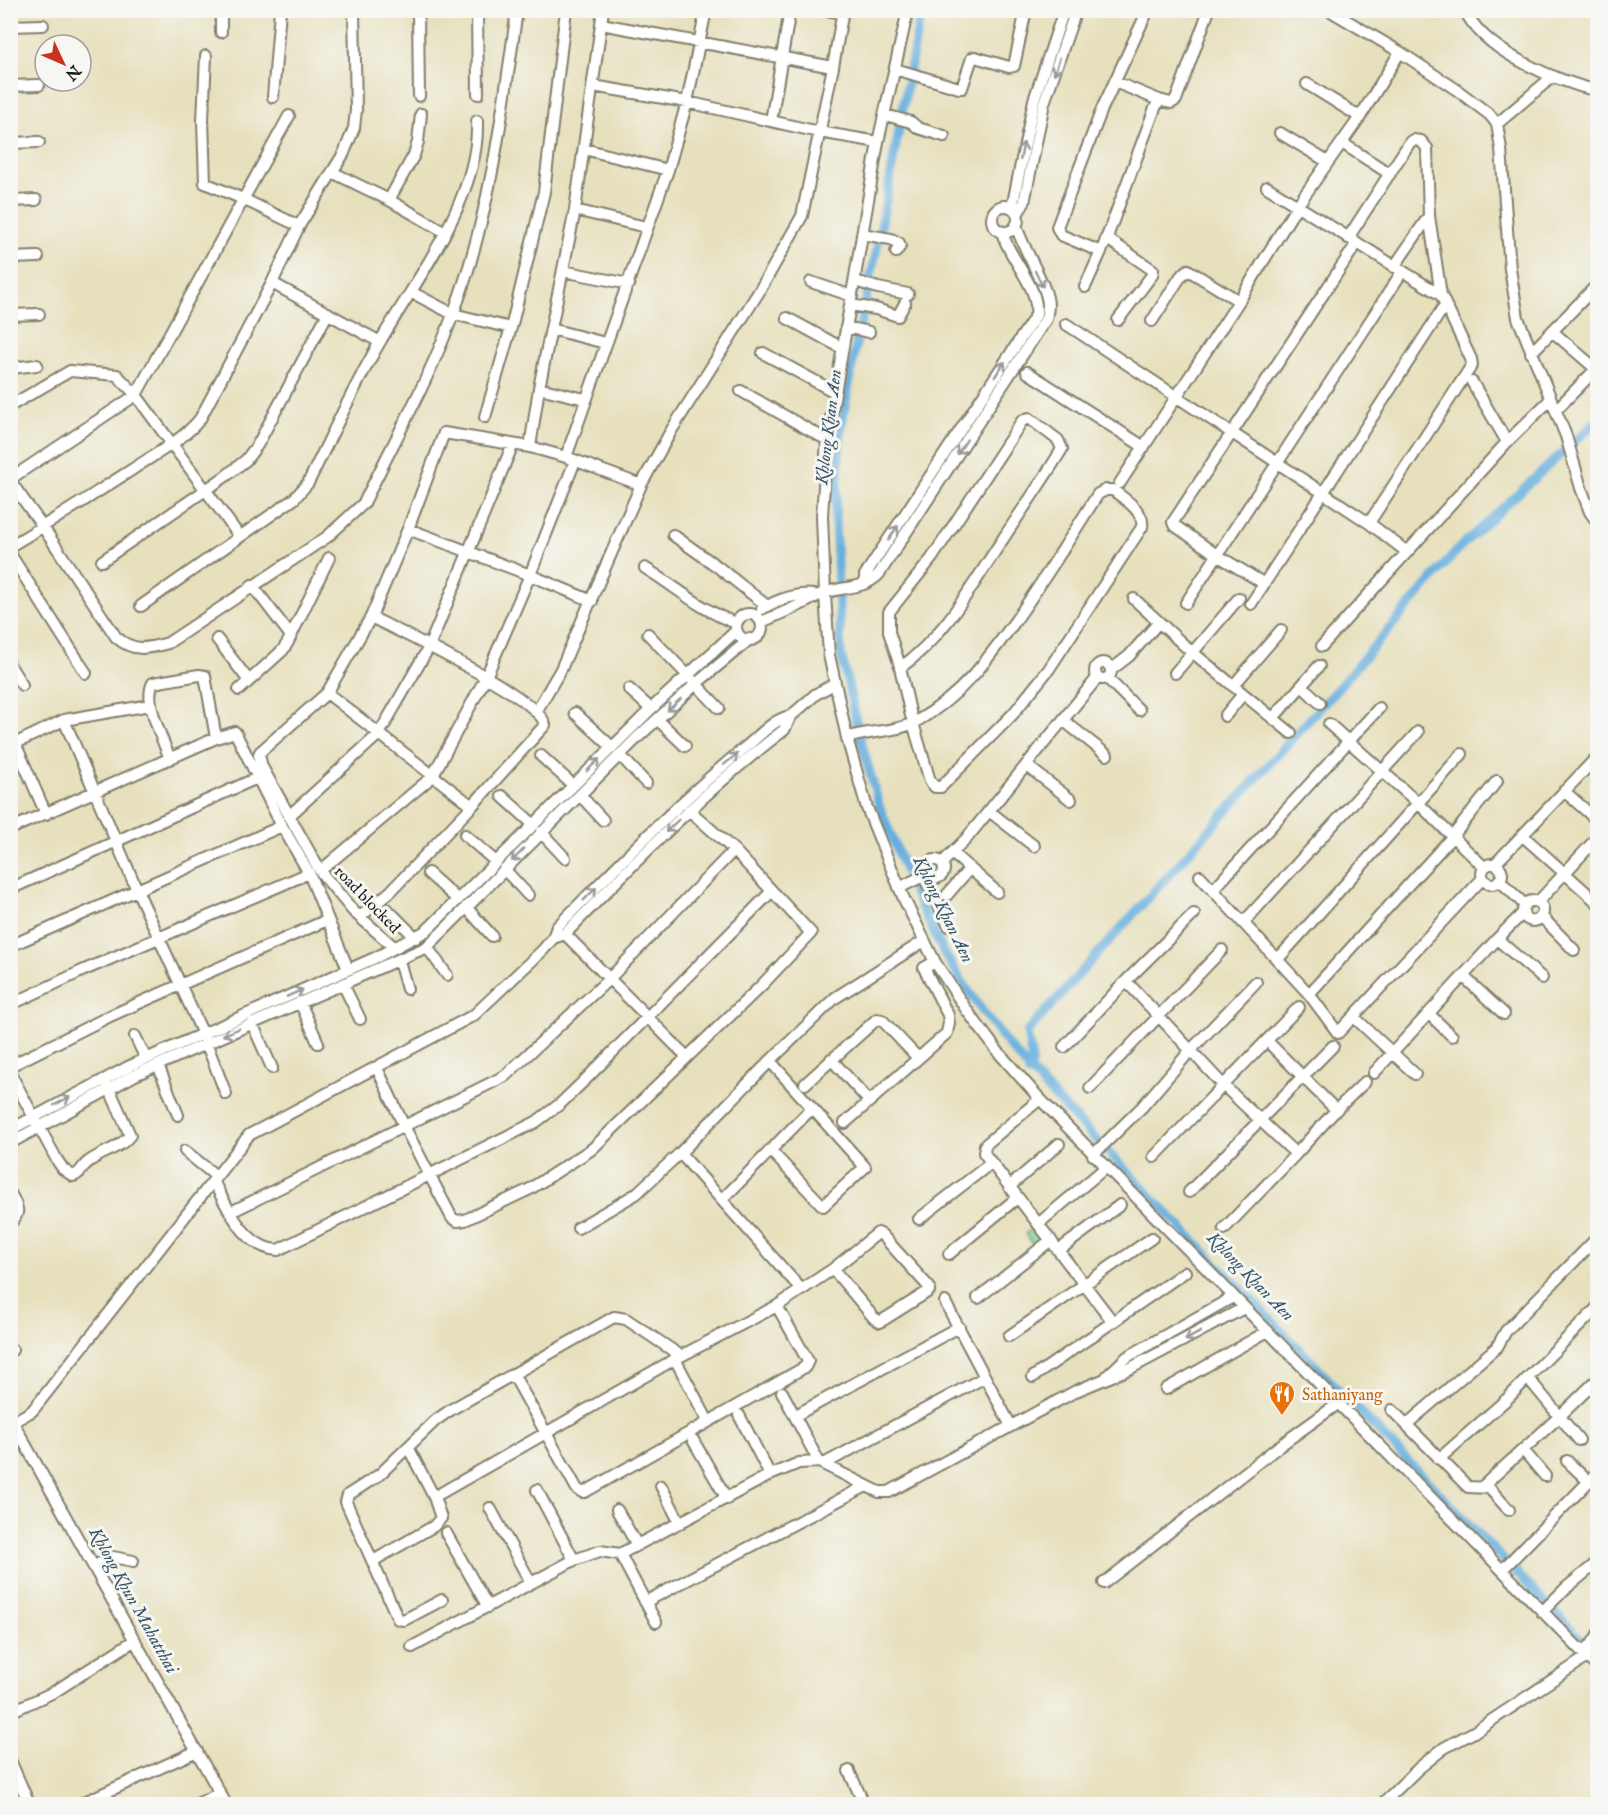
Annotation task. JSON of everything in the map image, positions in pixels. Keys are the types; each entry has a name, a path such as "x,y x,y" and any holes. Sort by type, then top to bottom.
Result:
{"street":[{"path":"221,10 221,32"},
{"path":"273,97 280,10"},
{"path":"10,546 44,527 170,445 201,419 272,283 298,226 344,153 354,128 356,110 354,10"},
{"path":"418,10 419,96"},
{"path":"477,10 478,94"},
{"path":"289,116 136,395 10,480 44,527 116,637 124,644 134,648 168,643 327,537 363,503 427,376 453,314 471,260 492,172 517,10"},
{"path":"485,417 511,328 544,192 566,10"},
{"path":"530,447 539,388 575,210 603,10"},
{"path":"10,1005 159,937 314,872 432,777 486,677 530,575 571,459 585,399 668,170 687,102 706,10"},
{"path":"771,121 790,10"},
{"path":"536,712 561,669 641,485 671,431 760,290 802,216 842,12 826,10"},
{"path":"908,10 900,71 888,116 878,141 859,282 853,302 850,328 842,348 827,440 822,516 824,594 829,655 834,684 850,737 867,808 935,962 993,1045 1040,1099 1094,1153 1105,1168 1544,1610 1592,1645 1598,1668"},
{"path":"900,71 954,88 962,88 972,58 1009,67 1014,66 1026,10"},
{"path":"1002,232 1010,230 1015,216 1039,101 1064,10"},
{"path":"1039,101 1076,10"},
{"path":"1101,252 1061,235 1057,227 1102,108 1148,10"},
{"path":"1115,82 1159,100 1171,103 1176,100 1209,10"},
{"path":"1329,10 1400,52 1465,96 1490,115 1497,124 1510,268 1518,318 1566,436 1572,461 1590,512 1598,523"},
{"path":"1468,10 1471,21 1494,43 1514,57 1552,77 1598,91"},
{"path":"602,24 833,67"},
{"path":"10,26 43,25"},
{"path":"1120,483 1239,301 1297,206 1360,117 1400,52"},
{"path":"206,56 203,120 205,183 298,226"},
{"path":"1497,124 1552,77"},
{"path":"1307,84 1360,117"},
{"path":"10,86 33,85"},
{"path":"593,86 687,102 819,132 878,141"},
{"path":"1085,287 1101,252 1159,100"},
{"path":"389,200 414,155 421,114"},
{"path":"888,116 912,122 918,128 944,136"},
{"path":"141,606 294,499 302,490 380,342 445,232 474,166 478,140 477,121"},
{"path":"1280,133 1328,162"},
{"path":"1263,583 1217,555 1173,523 1232,434 1411,140 1423,143 1427,148 1429,216 1443,300 1471,359 1471,367 1369,523"},
{"path":"10,143 39,142"},
{"path":"1342,143 1390,174"},
{"path":"584,149 668,170"},
{"path":"332,172 389,200 445,232"},
{"path":"1267,187 1443,300"},
{"path":"10,201 36,200"},
{"path":"758,618 767,606 804,594 824,594 851,589 873,580 879,574 1046,319 1048,305 1046,294 1020,239 1015,216 1005,206 996,209 992,214 993,224 1002,232 1005,243 1036,298 1036,315 865,575 865,582"},
{"path":"575,210 646,227"},
{"path":"1186,603 1277,463 1398,270 1429,216"},
{"path":"867,234 899,243 900,247 896,252"},
{"path":"1106,238 1153,270 1152,275 1118,320"},
{"path":"10,258 38,257"},
{"path":"1152,321 1181,276 1188,270 1239,301"},
{"path":"563,271 628,284"},
{"path":"811,282 853,302 898,316 906,298 859,282"},
{"path":"272,283 380,342"},
{"path":"1531,353 1598,284"},
{"path":"411,292 453,314 511,328"},
{"path":"1251,604 1443,300"},
{"path":"10,315 39,314"},
{"path":"102,561 246,460 258,444 328,314"},
{"path":"788,318 842,348"},
{"path":"1065,324 1369,523 1407,552"},
{"path":"850,328 869,332"},
{"path":"551,330 605,344"},
{"path":"1322,646 1507,442 1597,368 1552,331"},
{"path":"763,353 835,392"},
{"path":"10,368 37,365"},
{"path":"10,406 70,371 117,375 136,395 170,445 240,537"},
{"path":"1027,372 1144,447"},
{"path":"1472,382 1507,442"},
{"path":"539,388 585,399"},
{"path":"741,391 827,440"},
{"path":"850,737 868,732 875,733 915,718 940,708 962,689 980,669 1038,588 1098,494 1106,490 1113,490 1140,513 1143,521 1142,527 1049,669 1013,714 941,787 935,787 930,782 915,718 889,632 889,612 932,558 1022,421 1029,418 1058,440 1062,449 935,638 920,654 900,668"},
{"path":"348,969 327,920 314,872 289,816 262,767 259,755 263,748 327,693 370,617 408,529 444,433 530,447 571,459 641,485"},
{"path":"289,816 379,734 429,647 513,444"},
{"path":"408,529 592,601"},
{"path":"673,535 767,606"},
{"path":"10,554 86,673"},
{"path":"239,690 283,650 330,558"},
{"path":"645,568 736,627 744,639 750,639"},
{"path":"252,585 291,636"},
{"path":"10,1143 109,1088 158,1065 204,1038 272,1009 348,969 379,962 399,961 427,947 466,907 500,865 537,828 554,812 580,795 621,756 651,709 719,649 736,627 740,617 745,615 758,618 807,603 824,594"},
{"path":"1134,598 1192,652 1291,733"},
{"path":"1175,673 1239,598"},
{"path":"360,917 391,891 544,726 544,721 536,712 502,686 370,617"},
{"path":"554,812 573,785 612,747 658,720 697,683 750,639 758,636 762,627 758,618"},
{"path":"900,887 923,875 928,863 935,860 942,863 952,853 1063,720 1105,675 1129,656 1159,621"},
{"path":"1233,686 1281,630"},
{"path":"648,634 719,708"},
{"path":"217,639 249,681"},
{"path":"10,666 22,685"},
{"path":"1273,718 1319,666"},
{"path":"1105,675 1140,710"},
{"path":"170,759 150,705 150,686 153,683 205,676 216,738"},
{"path":"226,1804 135,1640 100,1563 14,1419 32,1411 243,1141 256,1130 474,1015 553,938 557,927 783,717 792,716 816,694 834,684"},
{"path":"1302,686 1320,703"},
{"path":"629,689 651,709"},
{"path":"327,693 472,806"},
{"path":"1225,716 1243,694"},
{"path":"46,814 13,745 64,720 150,705"},
{"path":"1213,890 1379,708"},
{"path":"575,713 612,747"},
{"path":"64,720 137,890 181,984 226,1094"},
{"path":"658,720 685,746"},
{"path":"1063,720 1107,755"},
{"path":"1329,724 1418,803 1487,870 1488,883 1499,880"},
{"path":"10,828 216,738 235,732 282,826 314,872"},
{"path":"1243,923 1418,732"},
{"path":"1278,959 1462,754"},
{"path":"541,756 573,785"},
{"path":"621,756 646,783"},
{"path":"1200,876 1309,994 1338,1033 1487,870 1523,836 1598,756"},
{"path":"1026,765 1071,800"},
{"path":"553,938 565,934 633,856 689,810 718,777"},
{"path":"10,888 257,778"},
{"path":"1309,994 1452,837 1497,781"},
{"path":"1564,791 1598,821"},
{"path":"580,795 603,820"},
{"path":"502,796 565,858"},
{"path":"377,1068 452,1218 458,1221 465,1220 530,1189 592,1149 762,985 811,933 734,850 689,810"},
{"path":"989,811 1034,846"},
{"path":"10,946 282,826"},
{"path":"465,835 500,865 528,895"},
{"path":"1523,836 1598,903"},
{"path":"1538,902 1597,838"},
{"path":"231,1212 505,1076 610,978 734,850"},
{"path":"952,853 997,892"},
{"path":"10,1130 146,1059 252,1023 272,1009 300,1002 343,984 379,962 395,948 416,938 457,899 500,865"},
{"path":"947,895 970,868"},
{"path":"1487,870 1501,869 1499,880"},
{"name":"road blocked","path":"314,872 395,948"},
{"path":"428,873 457,899"},
{"path":"923,875 949,926"},
{"path":"1374,1073 1429,1014 1524,909 1532,901 1538,902 1543,910 1541,916 1536,920 1530,920 1524,909 1499,880"},
{"path":"185,1152 215,1178 231,1212 241,1227 259,1244 278,1250 549,1114 648,1018 772,891"},
{"path":"466,907 492,936"},
{"path":"387,909 416,938"},
{"path":"1064,1047 1194,914"},
{"path":"1541,916 1574,950"},
{"path":"10,1066 70,1035 327,920"},
{"path":"565,934 687,1057"},
{"path":"1497,939 1542,978"},
{"path":"578,1228 636,1194 835,998 924,941"},
{"path":"427,947 447,975"},
{"path":"845,1123 947,1033 949,1023 944,1006 913,949"},
{"path":"1090,1088 1222,950"},
{"path":"399,961 407,988"},
{"path":"924,968 935,962"},
{"path":"1463,976 1504,1014"},
{"path":"1126,981 1223,1085 1296,1154"},
{"path":"1094,1153 1120,1129 1256,982"},
{"path":"343,984 360,1019"},
{"path":"300,1002 318,1043"},
{"path":"1154,1157 1299,1007"},
{"path":"1429,1014 1452,1036"},
{"path":"1354,1017 1415,1074"},
{"path":"805,1084 879,1018 918,1058"},
{"path":"252,1023 272,1068"},
{"path":"135,1036 146,1059"},
{"path":"1267,1041 1336,1110"},
{"path":"1190,1191 1332,1046"},
{"path":"831,1059 869,1101"},
{"path":"770,1061 865,1165 823,1206 770,1150"},
{"path":"158,1065 178,1115"},
{"path":"10,1073 63,1169 73,1176 76,1176 88,1162 124,1141 130,1135 109,1088"},
{"path":"1224,1229 1365,1082"},
{"path":"1040,1099 985,1145 984,1152 1113,1322"},
{"path":"722,1200 812,1108"},
{"path":"1009,1186 1059,1144"},
{"path":"680,1153 801,1289"},
{"path":"919,1219 991,1163"},
{"path":"1038,1224 1105,1168"},
{"path":"10,1194 18,1212 10,1223"},
{"path":"949,1254 1017,1198"},
{"path":"1059,1250 1120,1205"},
{"path":"434,1497 678,1358 777,1306 833,1269 876,1234 880,1233 929,1287 929,1291 880,1322 874,1318 833,1269"},
{"path":"1407,1424 1497,1347 1506,1331 1598,1237"},
{"path":"1009,1336 1152,1238"},
{"path":"978,1298 1051,1240"},
{"path":"1034,1377 1185,1272"},
{"path":"1105,1379 1127,1357 1233,1296"},
{"path":"945,1302 1011,1426"},
{"path":"513,1374 577,1489 582,1492 805,1367 808,1361 777,1306"},
{"path":"1439,1459 1528,1378 1598,1307"},
{"path":"412,1647 574,1560 600,1551 620,1554 770,1475 799,1463 822,1463 879,1492 889,1492 1076,1391 1164,1352 1244,1308"},
{"path":"442,1600 404,1620 398,1618 346,1500 348,1495 379,1475 444,1414 617,1316 626,1319 678,1358 708,1421"},
{"path":"796,1415 959,1327"},
{"path":"1166,1389 1268,1331"},
{"path":"822,1463 985,1377"},
{"path":"1528,1378 1579,1440"},
{"path":"1482,1487 1596,1384"},
{"path":"782,1392 822,1463"},
{"path":"1104,1583 1339,1403"},
{"path":"1392,1410 1468,1487 1489,1488 1509,1510"},
{"path":"739,1415 770,1475"},
{"path":"693,1440 727,1499"},
{"path":"373,1561 440,1521 441,1515 434,1497 408,1447"},
{"path":"1523,1450 1545,1476"},
{"path":"1567,1461 1588,1481"},
{"path":"1504,1568 1598,1472"},
{"path":"661,1486 680,1523"},
{"path":"645,1602 866,1486"},
{"path":"537,1490 574,1560"},
{"path":"490,1508 531,1583"},
{"path":"617,1510 637,1545"},
{"path":"446,1533 488,1607"},
{"path":"620,1554 656,1622"},
{"path":"100,1563 120,1558 132,1561"},
{"path":"1544,1610 1598,1562"},
{"path":"10,1712 54,1692 135,1640"},
{"path":"1382,1804 1419,1768 1444,1748 1474,1732 1592,1645"},
{"path":"80,1804 196,1751"},
{"path":"10,1761 27,1799"},
{"path":"849,1772 864,1804"},
{"path":"196,1804 220,1793"}],"green space":[{"path":"1038,1224 1051,1240 1038,1251 1025,1234"}],"waterway":[{"name":"Khlong Khan Aen","path":"921,10 840,435 835,518 841,653 860,737 880,808 915,894 945,955 978,1005 1008,1045 1045,1087 1598,1657"},
{"path":"1029,1073 1032,1061 1027,1032 1337,689 1460,547 1598,420"}],"place":[{"name":"Sathaniyang","path":"1282,1417"}],"water label":[{"name":"Khlong Khun Mahatthai","path":"134,1600"}]}
